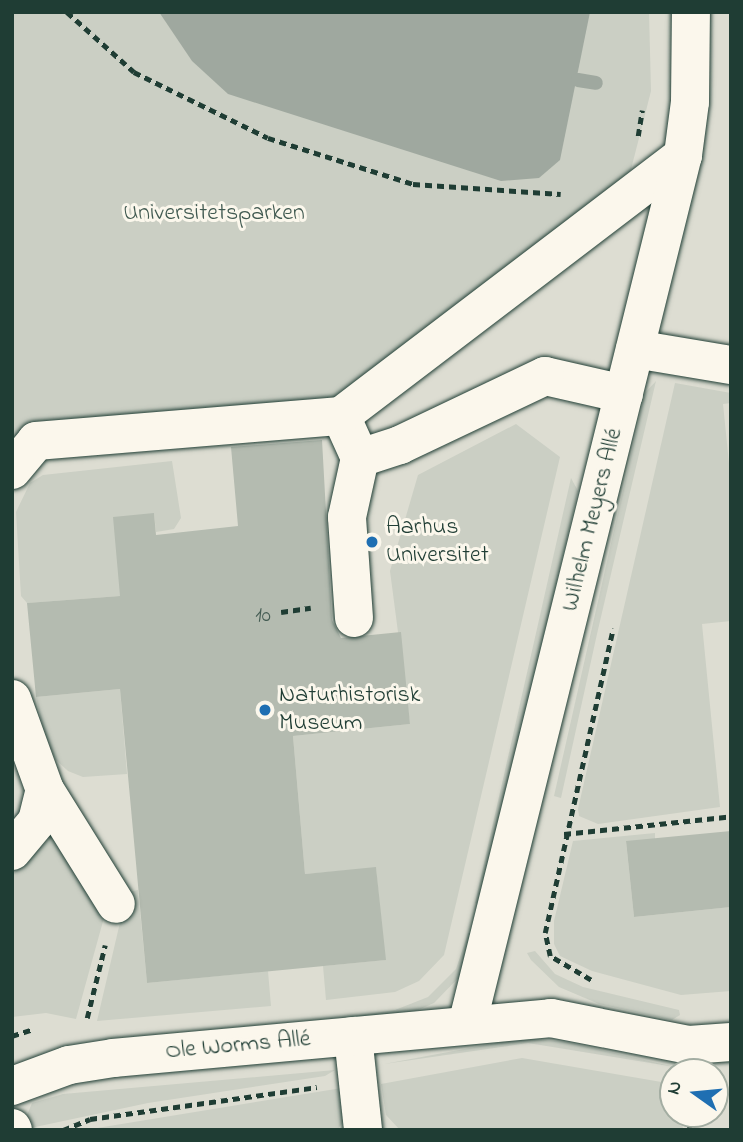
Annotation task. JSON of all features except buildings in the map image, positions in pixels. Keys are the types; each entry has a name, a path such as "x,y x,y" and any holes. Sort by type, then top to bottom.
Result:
{"street":[{"name":"Wilhelm Meyers Allé","path":"467,1025 683,155 692,76 691,12"},
{"path":"12,470 36,441 341,416 629,193 683,155"},
{"path":"635,349 731,365"},
{"path":"360,458 400,446 545,376 624,394"},
{"path":"341,416 360,458 347,517 354,618"},
{"path":"12,699 45,790 116,904"},
{"path":"12,851 37,821 45,790"},
{"name":"Ole Worms Allé","path":"12,1086 69,1065 551,1018 689,1045 731,1042"},
{"path":"353,1036 363,1130"}],"path":[{"path":"67,12 134,72 268,138 413,184 522,194 629,193 643,103"},
{"path":"281,612 316,608"},
{"path":"520,813 565,834 727,817"},
{"path":"565,834 545,933 550,956 596,982"},
{"path":"69,1065 84,1028 116,904"},
{"path":"12,1036 38,1029"}],"shaded area":[{"name":"Aarhus Universitet","path":"12,12 731,12 731,1130 12,1130"},
{"path":"159,12 590,12 560,160 539,178 501,181 228,94 192,61"}],"green space":[{"name":"Universitetsparken","path":"12,12 649,12 651,91 626,189 328,405 12,441"},
{"path":"656,381 561,798 554,796 645,393"},
{"path":"675,383 731,393 731,403 723,404 731,483 731,621 702,624 720,807 598,824 579,816 578,809"},
{"path":"516,424 560,457 444,955 419,981 395,992 326,1000 323,966 385,960 376,868 305,874 293,736 410,724 390,571 418,475"},
{"path":"172,461 181,518 174,529 156,532 154,513 120,596 27,603 21,596 16,512 30,483 43,475"},
{"path":"571,478 578,491 481,906 475,903"},
{"path":"120,689 127,774 83,777 68,771 55,759 43,729 36,697"},
{"path":"655,833 655,839 626,842 634,917 731,907 731,991 681,995 592,971 560,956 554,944 554,921 573,841"},
{"path":"51,837 60,838 105,914 76,1019 46,1013 12,1017 12,875"},
{"path":"138,890 147,983 268,971 271,1006 97,1021 125,901 128,892"},
{"path":"468,933 476,933 465,971 434,1003 400,1018 319,1021 395,1010 428,997 456,969"},
{"path":"535,951 555,974 583,987 679,1010 680,1015 672,1020 599,1004 559,987 531,960 527,953"},
{"path":"523,1038 566,1042 659,1063 528,1043 384,1064"},
{"path":"522,1058 659,1082 659,1128 683,1130 400,1130 386,1115 381,1084"},
{"path":"335,1070 325,1076 148,1103 21,1130 32,1103 63,1094"},
{"path":"348,1087 344,1121 337,1130 85,1130"}],"waterway":[{"path":"578,80 596,83"}],"place":[{"name":"Aarhus Universitet","path":"372,542"},
{"name":"Naturhistorisk Museum","path":"265,710"}]}
